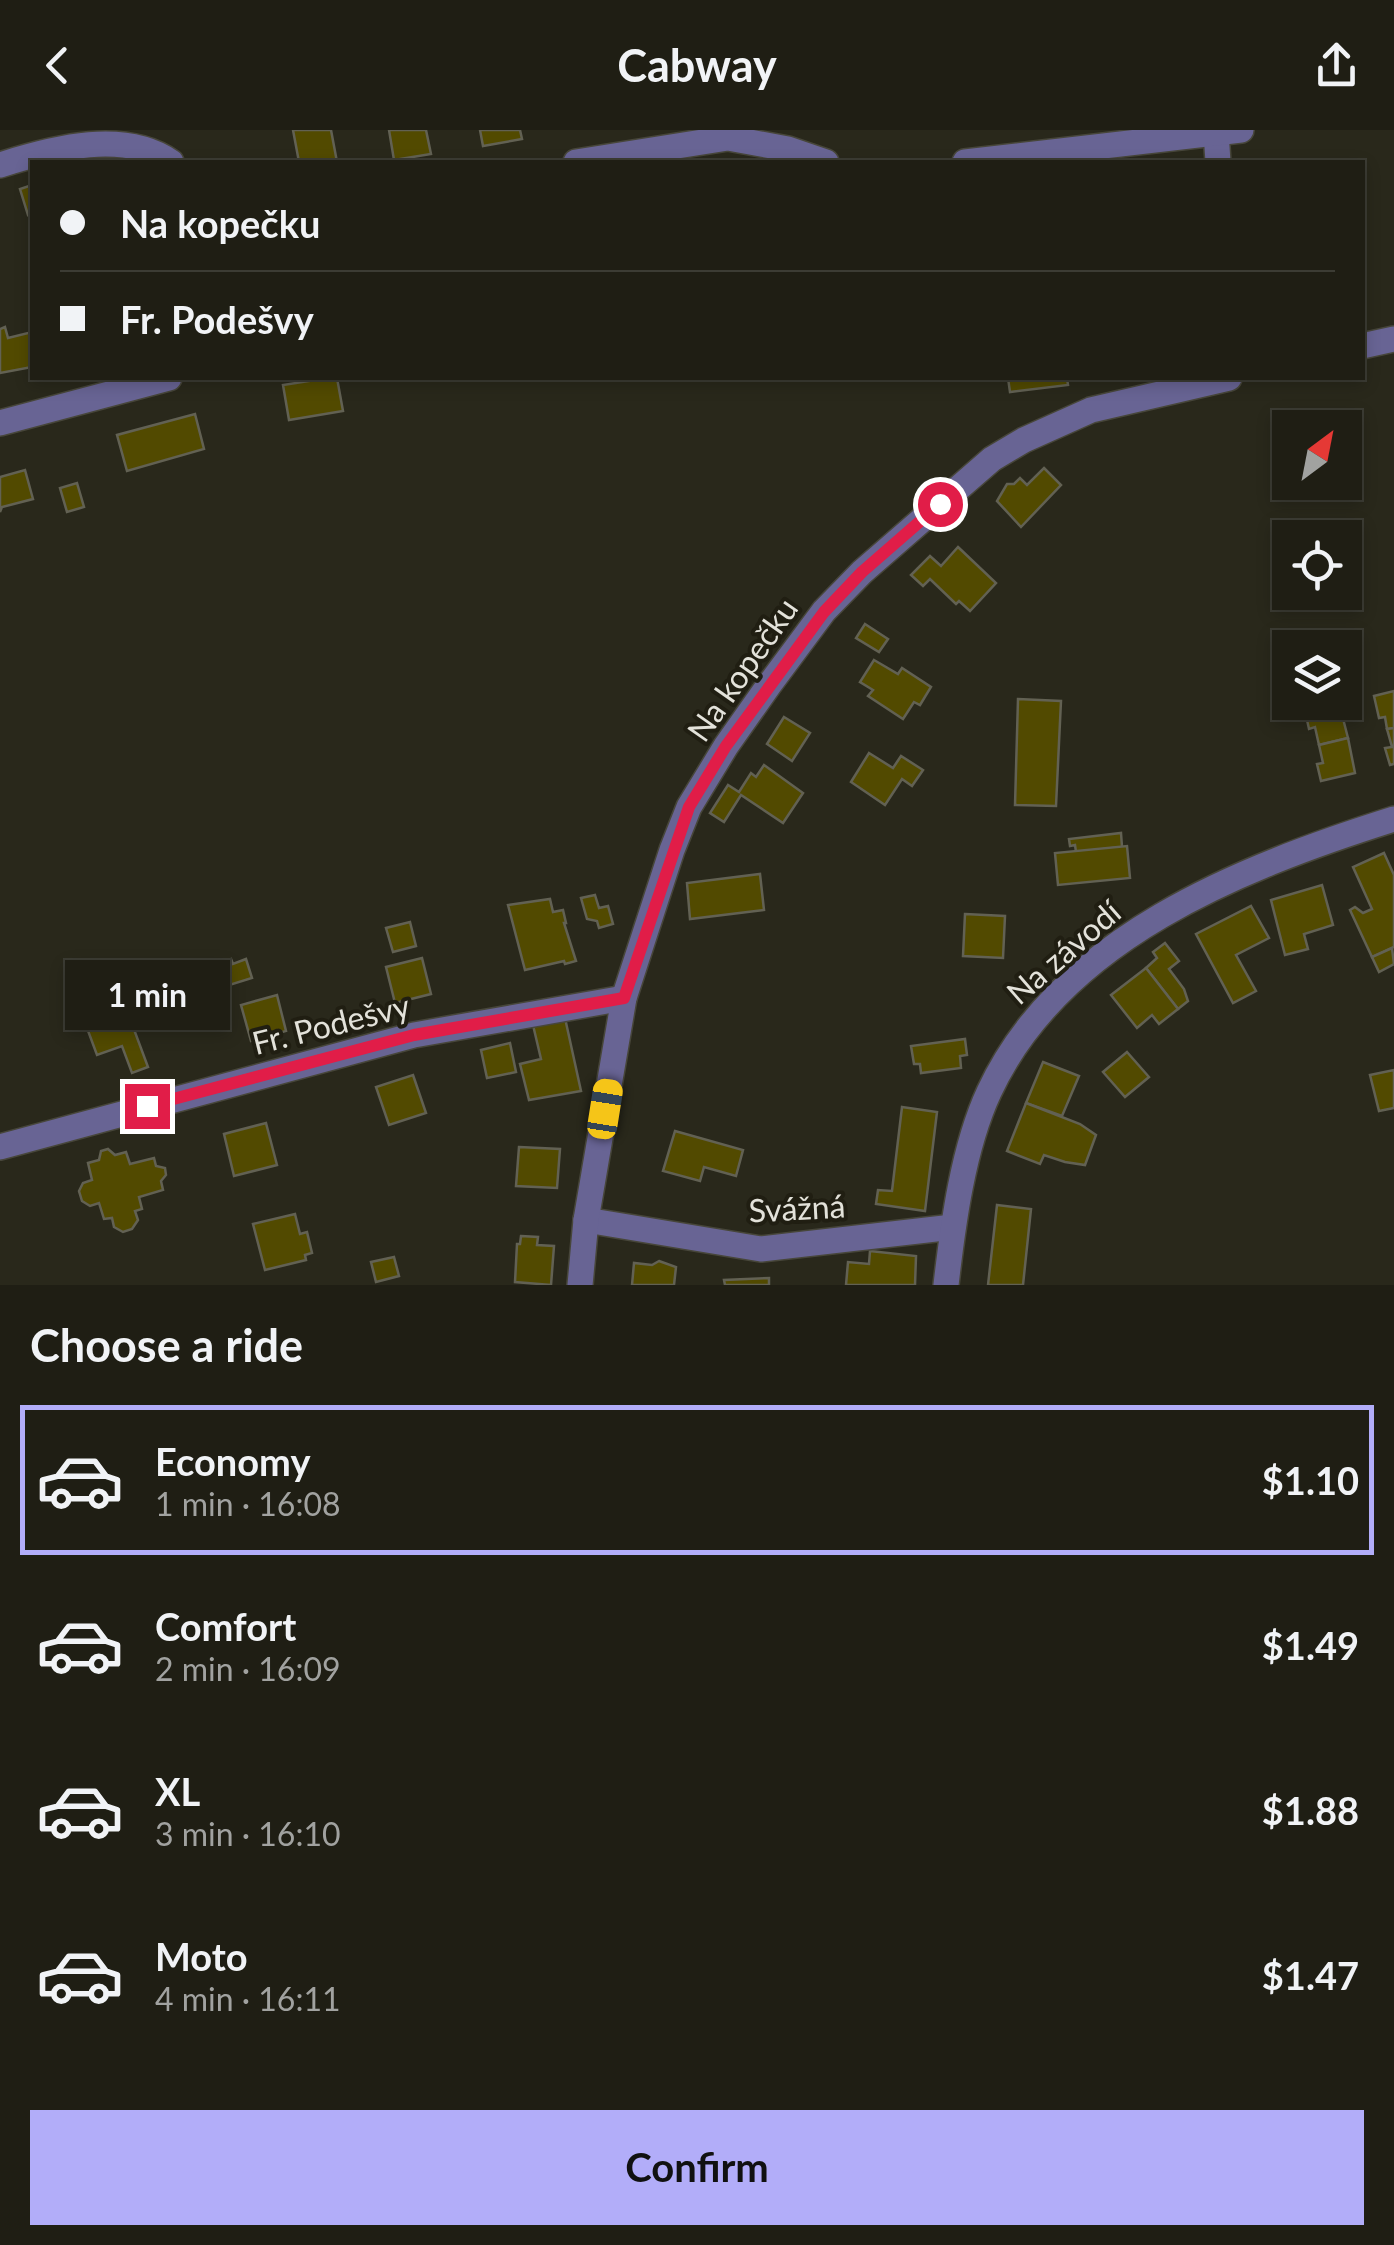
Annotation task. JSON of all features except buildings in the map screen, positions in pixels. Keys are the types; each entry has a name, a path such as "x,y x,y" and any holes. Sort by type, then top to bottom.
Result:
{"street":[{"path":"982,160 1228,131 1219,160"},
{"path":"0,165 80,140 122,133 150,143 169,160"},
{"path":"589,160 728,138 788,149 820,160"},
{"path":"1365,345 1394,339"},
{"path":"0,423 161,380"},
{"name":"Na kopečku","path":"580,1285 586,1220 624,998 689,807 769,685 824,612 862,572 992,459 1091,410 1220,380"},
{"name":"Na závodí","path":"946,1285 953,1227 978,1121 989,1092 1022,1033 1060,992 1142,924 1239,876 1394,819"},
{"name":"Fr. Podešvy","path":"0,1147 414,1035 624,998"},
{"name":"Svážná","path":"586,1220 761,1249 953,1227"}],"route":[{"path":"147,1106 414,1035 624,998 689,807 726,746 824,612 862,572 940,504"}]}
